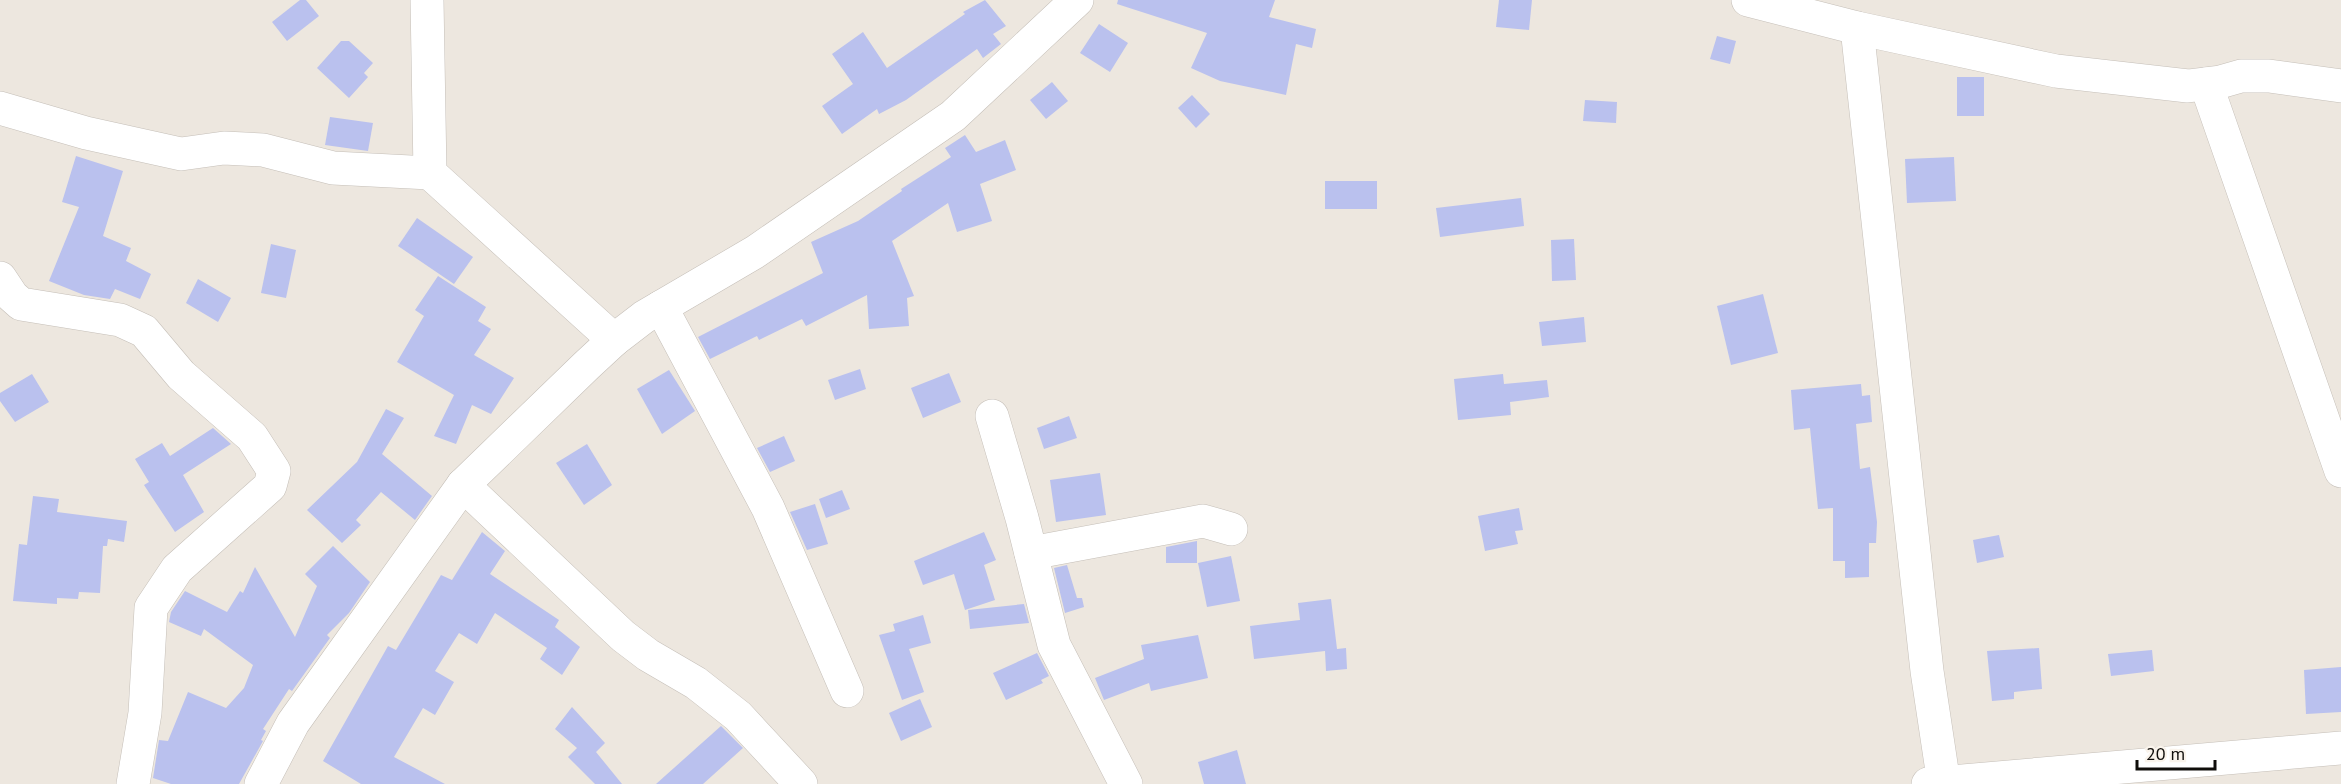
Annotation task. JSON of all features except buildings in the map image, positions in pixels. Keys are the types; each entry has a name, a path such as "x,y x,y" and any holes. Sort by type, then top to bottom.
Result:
{"street":[{"path":"427,0 430,173"},
{"path":"261,784 293,723 463,485 614,340 661,308 755,252 953,116 1077,0"},
{"path":"1748,0 1857,28 2056,71 2188,86 2241,76 2269,76 2341,86"},
{"path":"1857,28 1939,784 2341,748"},
{"path":"2206,84 2341,471"},
{"path":"0,108 86,133 181,154 224,148 262,150 333,168 430,173 614,340"},
{"path":"0,278 12,296 21,304 120,320 144,332 181,375 252,437 274,471 270,486 177,569 151,608 145,713 133,784"},
{"path":"661,308 768,508 847,692"},
{"path":"992,416 1031,553 1054,645 1126,784"},
{"path":"463,485 623,636 648,655 696,683 738,716 801,784"},
{"path":"1031,553 1203,520 1231,529"}]}
